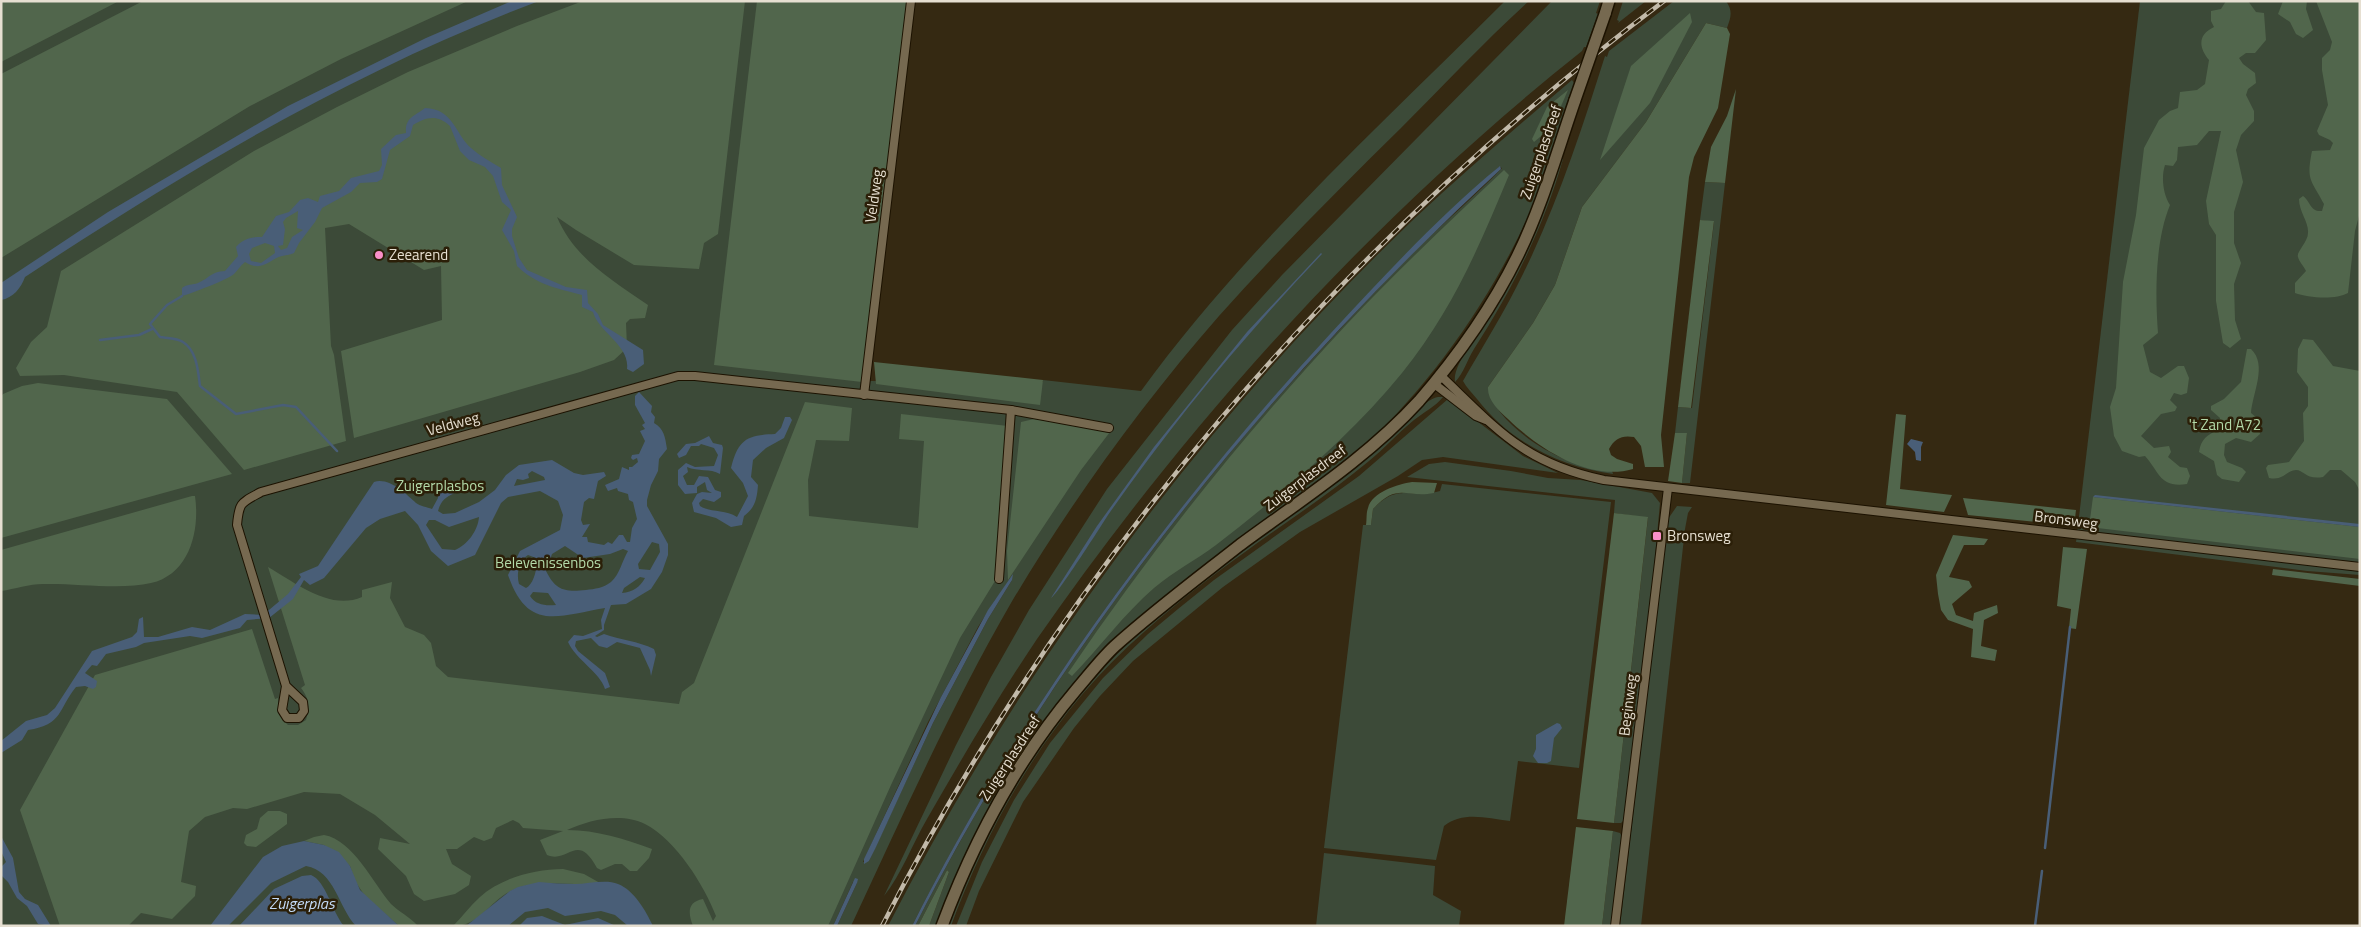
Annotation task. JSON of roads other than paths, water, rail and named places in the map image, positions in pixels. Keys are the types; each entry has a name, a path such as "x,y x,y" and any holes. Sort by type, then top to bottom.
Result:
{"main road":[{"name":"Zuigerplasdreef","path":"942,926 964,871 988,821 1021,764 1052,719 1114,648 1208,570 1353,462 1398,422 1437,379 1486,312 1518,256 1535,216 1609,1"}],"street":[{"name":"Veldweg","path":"864,395 912,1"},
{"name":"Veldweg","path":"286,686 237,525 238,508 245,500 261,492 678,376 695,376 1011,410 1109,428"},
{"name":"Bronsweg","path":"1437,379 1476,416 1487,421 1532,456 1564,470 1604,480 2360,567"},
{"path":"999,579 1011,410"},
{"name":"Beginweg","path":"1615,926 1668,488"}],"water":[{"path":"512,1 539,1 471,28 405,58 274,124 86,237 25,277 16,292 1,300 1,283 108,212 288,106 426,38"},
{"path":"425,108 435,109 448,117 471,148 501,168 502,185 517,217 512,229 512,236 519,258 527,270 566,287 587,290 588,303 598,314 603,325 643,350 644,364 633,372 627,369 627,361 619,346 601,326 593,312 582,307 582,295 540,282 517,266 514,251 502,230 511,210 502,202 493,176 485,167 469,160 460,151 450,126 436,118 422,120 413,125 410,136 390,150 382,179 377,182 360,183 351,192 322,208 294,253 277,258 261,266 245,262 231,276 182,296 182,288 198,283 213,274 225,271 238,256 236,247 239,244 254,237 262,237 276,216 289,212 300,200 308,198 318,202 320,196 339,191 351,178 379,171 382,165 381,149 396,135 406,133 408,121","holes":["298,211 297,228 303,230 292,237 287,248 281,250 278,246 283,245 285,229 283,222","265,243 274,246 275,253 261,263 251,261 249,254 252,248"]},
{"path":"1500,166 1501,169 1414,252 1331,339 1251,428 1174,522 1102,618 1035,718 972,820 915,926 912,926 1000,767 1049,690 1155,542 1270,401 1331,333 1434,225"},
{"path":"1321,253 1237,348 1184,413 1133,480 1055,595 1051,598 1097,526 1154,447 1247,332"},
{"path":"639,392 652,406 651,412 655,417 654,423 662,430 666,440 667,449 659,459 658,471 651,485 647,506 668,544 668,555 662,572 651,589 626,604 611,605 604,630 595,636 604,634 654,649 656,655 651,676 640,648 617,642 607,648 599,646 591,638 576,641 575,646 578,651 605,673 610,687 605,689 598,677 576,655 568,642 574,635 583,636 602,629 601,620 605,608 558,616 546,616 535,613 525,605 516,593 508,575 520,551 560,530 563,515 558,501 540,491 508,497 501,503 475,555 448,566 431,551 418,525 405,511 380,519 366,528 324,578 310,585 304,580 293,599 269,618 247,620 240,628 202,638 190,636 144,643 136,647 106,654 97,666 92,665 85,673 97,681 96,687 93,689 85,686 76,687 54,720 39,728 28,730 22,740 1,753 1,741 26,721 47,715 55,708 92,651 132,637 137,632 139,619 143,617 144,637 158,637 192,627 210,630 245,614 263,615 288,594 301,577 299,574 318,566 374,482 380,481 391,484 418,504 432,509 438,498 437,487 442,484 452,485 455,493 444,500 438,511 443,514 455,513 479,502 495,490 506,475 519,465 552,460 574,473 583,475 604,472 606,476 598,481 594,499 589,498 584,502 581,520 583,525 590,524 582,537 587,537 588,542 604,545 608,542 612,544 619,535 623,535 627,542 630,542 632,528 637,519 633,502 629,500 628,494 618,491 617,488 608,491 605,485 619,479 622,467 629,470 629,467 638,462 637,458 633,460 631,458 632,455 639,454 645,441 640,431 645,429 642,425 645,423 635,405 635,396","holes":["532,471 544,477 545,480 514,486 517,479 529,478 528,474","479,517 477,527 471,537 464,545 455,550 442,549 426,525 429,520 435,520 449,527","652,542 659,544 660,552 650,570 639,569 638,564","565,546 583,558 610,554 623,549 628,551 614,579 599,588 579,591 562,589 554,583 546,571 552,554","528,555 536,558 535,575 526,588 519,584 518,580 518,572 522,561","640,577 645,578 636,589 622,593 624,588","533,592 548,593 556,605 541,604 530,596"]},
{"path":"785,417 790,417 792,420 784,438 766,448 753,460 751,477 758,485 757,495 755,503 744,516 742,525 731,527 716,518 694,512 692,503 697,494 702,492 712,493 707,490 705,482 697,487 697,493 685,494 678,485 678,470 686,463 695,467 714,466 718,455 714,448 701,444 699,446 691,446 686,455 679,458 677,454 686,444 695,443 709,436 713,443 722,445 720,474 687,467 688,472 683,476 687,485 694,485 699,476 708,477 715,490 721,492 721,497 714,502 703,499 699,503 700,506 737,517 748,496 743,483 731,468 737,451 740,445 750,438 775,434 781,428"},
{"path":"1911,439 1923,442 1921,461 1916,460 1915,452 1907,444"},
{"path":"2095,495 2360,524 2360,527 2093,497"},
{"path":"1013,574 1012,580 988,619 933,723 869,861 864,864 864,859 941,697 988,610"},
{"path":"1557,723 1562,728 1554,738 1551,761 1538,763 1533,756 1536,749 1536,735"},
{"path":"1,836 13,858 19,892 25,899 38,905 51,926 38,924 27,906 17,898 8,882 1,875 1,867 6,862 1,851"},
{"name":"Zuigerplas","path":"304,841 324,845 339,852 350,866 360,890 399,926 356,926 330,882 316,869 306,866 271,883 228,926 210,926 263,857 282,846"},
{"name":"Zuigerplas","path":"311,875 316,878 325,890 344,926 239,926 274,889 302,876"},
{"path":"855,878 858,879 857,883 837,926 833,926"},
{"path":"539,882 575,884 608,882 618,884 634,896 653,926 628,926 615,915 601,911 565,916 548,908 525,912 508,926 466,926 510,891"},
{"path":"542,916 565,925 598,918 616,926 519,926 527,918"}],"waterway":[{"path":"182,296 167,305 150,324 160,337 178,340 188,346 196,362 200,386 236,414 283,405 296,407 337,451"},
{"path":"100,340 139,335 152,329"},
{"path":"2045,848 2070,627"},
{"path":"2035,926 2042,871"}],"railway":[{"path":"882,926 956,792 1037,662 1125,538 1220,419 1322,306 1430,198 1544,96 1664,1"}],"place":[{"name":"Zeearend","path":"379,255"},
{"name":"Bronsweg","path":"1657,536"}],"park label":[{"name":"'t Zand A72","path":"2225,425"},
{"name":"Zuigerplasbos","path":"440,486"},
{"name":"Belevenissenbos","path":"548,563"}]}
